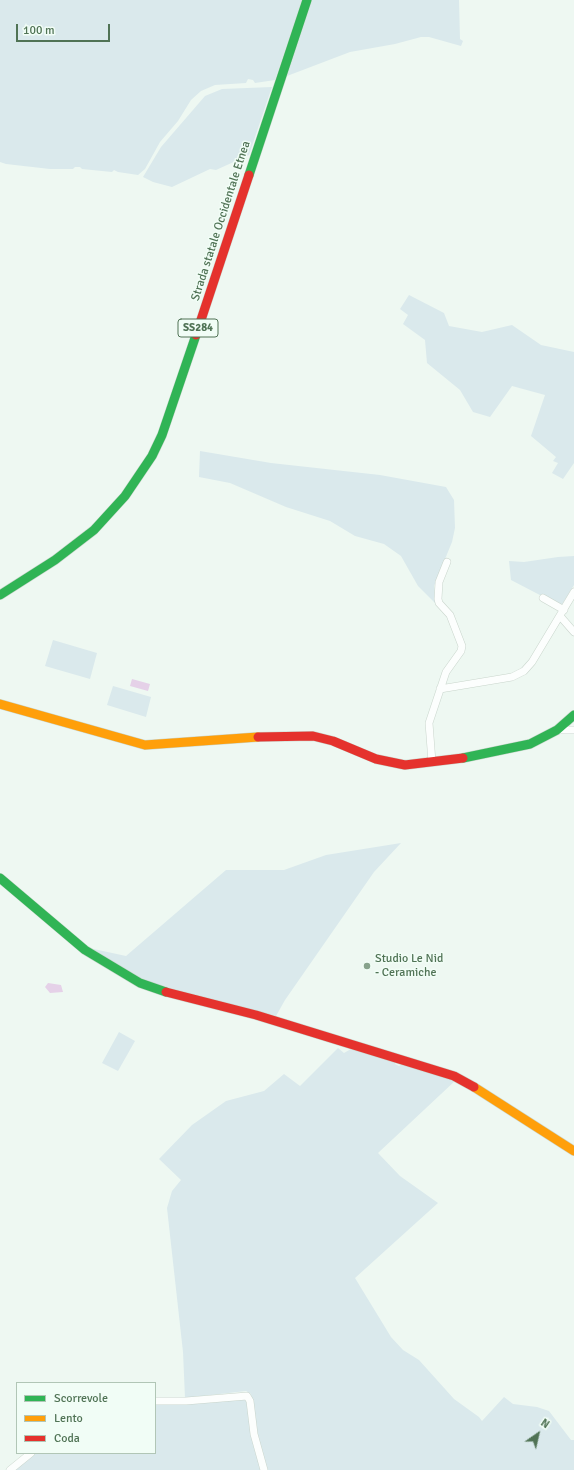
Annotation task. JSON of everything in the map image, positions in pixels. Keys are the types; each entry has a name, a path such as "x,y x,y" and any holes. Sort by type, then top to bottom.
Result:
{"street":[{"name":"Strada statale Occidentale Etnea","path":"0,595 55,560 94,530 125,496 154,450 174,401 307,0"},
{"path":"432,762 429,723 446,672 462,651 462,646 450,615 439,603 438,599 439,582 447,562"},
{"path":"440,689 517,676 528,668 574,592"},
{"path":"543,598 564,610"},
{"path":"560,616 574,632"},
{"path":"0,704 145,745 280,735 313,736 333,741 376,759 394,764 410,765 468,758 530,744 556,730 574,715"},
{"path":"556,730 574,730"},
{"path":"0,878 85,950 148,987 256,1015 454,1076 574,1151"},
{"path":"156,1400 186,1401 247,1396 250,1401 254,1434 264,1470"},
{"path":"10,1470 30,1454"}],"shaded area":[{"path":"0,0 302,0 275,80 255,83 253,80 248,79 246,83 215,85 201,91 191,100 178,121 160,142 145,169 138,175 114,170 112,172 82,169 80,167 75,167 73,169 50,169 0,162"},
{"path":"312,0 459,0 460,39 463,41 461,46 429,37 421,37 395,44 350,52 287,76"},
{"path":"272,87 249,155 216,170 210,169 172,187 153,182 143,177 161,147 205,96 222,89"},
{"path":"409,295 444,313 449,326 482,332 512,325 541,345 574,352 574,463 563,479 552,473 558,463 553,461 556,457 531,436 545,395 512,386 490,417 473,412 460,390 427,363 425,340 403,324 408,315 400,309"},
{"path":"200,451 271,463 380,475 446,487 454,500 455,528 452,542 434,586 436,604 418,586 401,556 384,544 355,536 330,521 286,507 230,483 199,477"},
{"path":"574,556 574,585 561,606 511,580 509,561 524,562"},
{"path":"53,640 97,653 90,679 45,666"},
{"path":"132,679 150,684 148,691 130,686"},
{"path":"113,686 151,697 146,717 107,705"},
{"path":"401,843 374,872 285,1000 276,1016 147,982 89,948 126,956 226,870 284,870 326,855"},
{"path":"48,983 61,985 63,992 50,993 45,987"},
{"path":"119,1032 135,1041 118,1071 102,1063"},
{"path":"338,1048 344,1053 351,1049 395,1061 395,1064 399,1066 402,1064 456,1080 378,1153 400,1176 438,1203 355,1278 391,1337 403,1350 419,1360 454,1399 479,1417 482,1421 504,1397 513,1404 537,1407 549,1411 571,1440 574,1440 574,1470 266,1470 256,1434 251,1394 246,1391 185,1398 183,1352 167,1208 172,1191 181,1180 159,1159 192,1125 226,1101 264,1091 284,1074 300,1086"},
{"path":"247,1399 261,1470 13,1470 33,1454 156,1454 156,1402"}],"traffic: fast":[{"path":"249,175 307,0"},
{"path":"0,595 55,560 94,530 125,496 152,456 162,435 196,335"},
{"path":"463,758 530,744 557,730 574,715"},
{"path":"0,878 85,950 140,983 166,992"}],"traffic: slow":[{"path":"0,704 145,745 258,737"},
{"path":"474,1087 574,1151"}],"traffic: jam":[{"path":"196,335 249,175"},
{"path":"258,737 313,736 333,741 376,759 405,765 463,758"},
{"path":"166,992 256,1015 454,1076 474,1087"}],"place":[{"name":"Studio Le Nid - Ceramiche","path":"367,966"}]}
